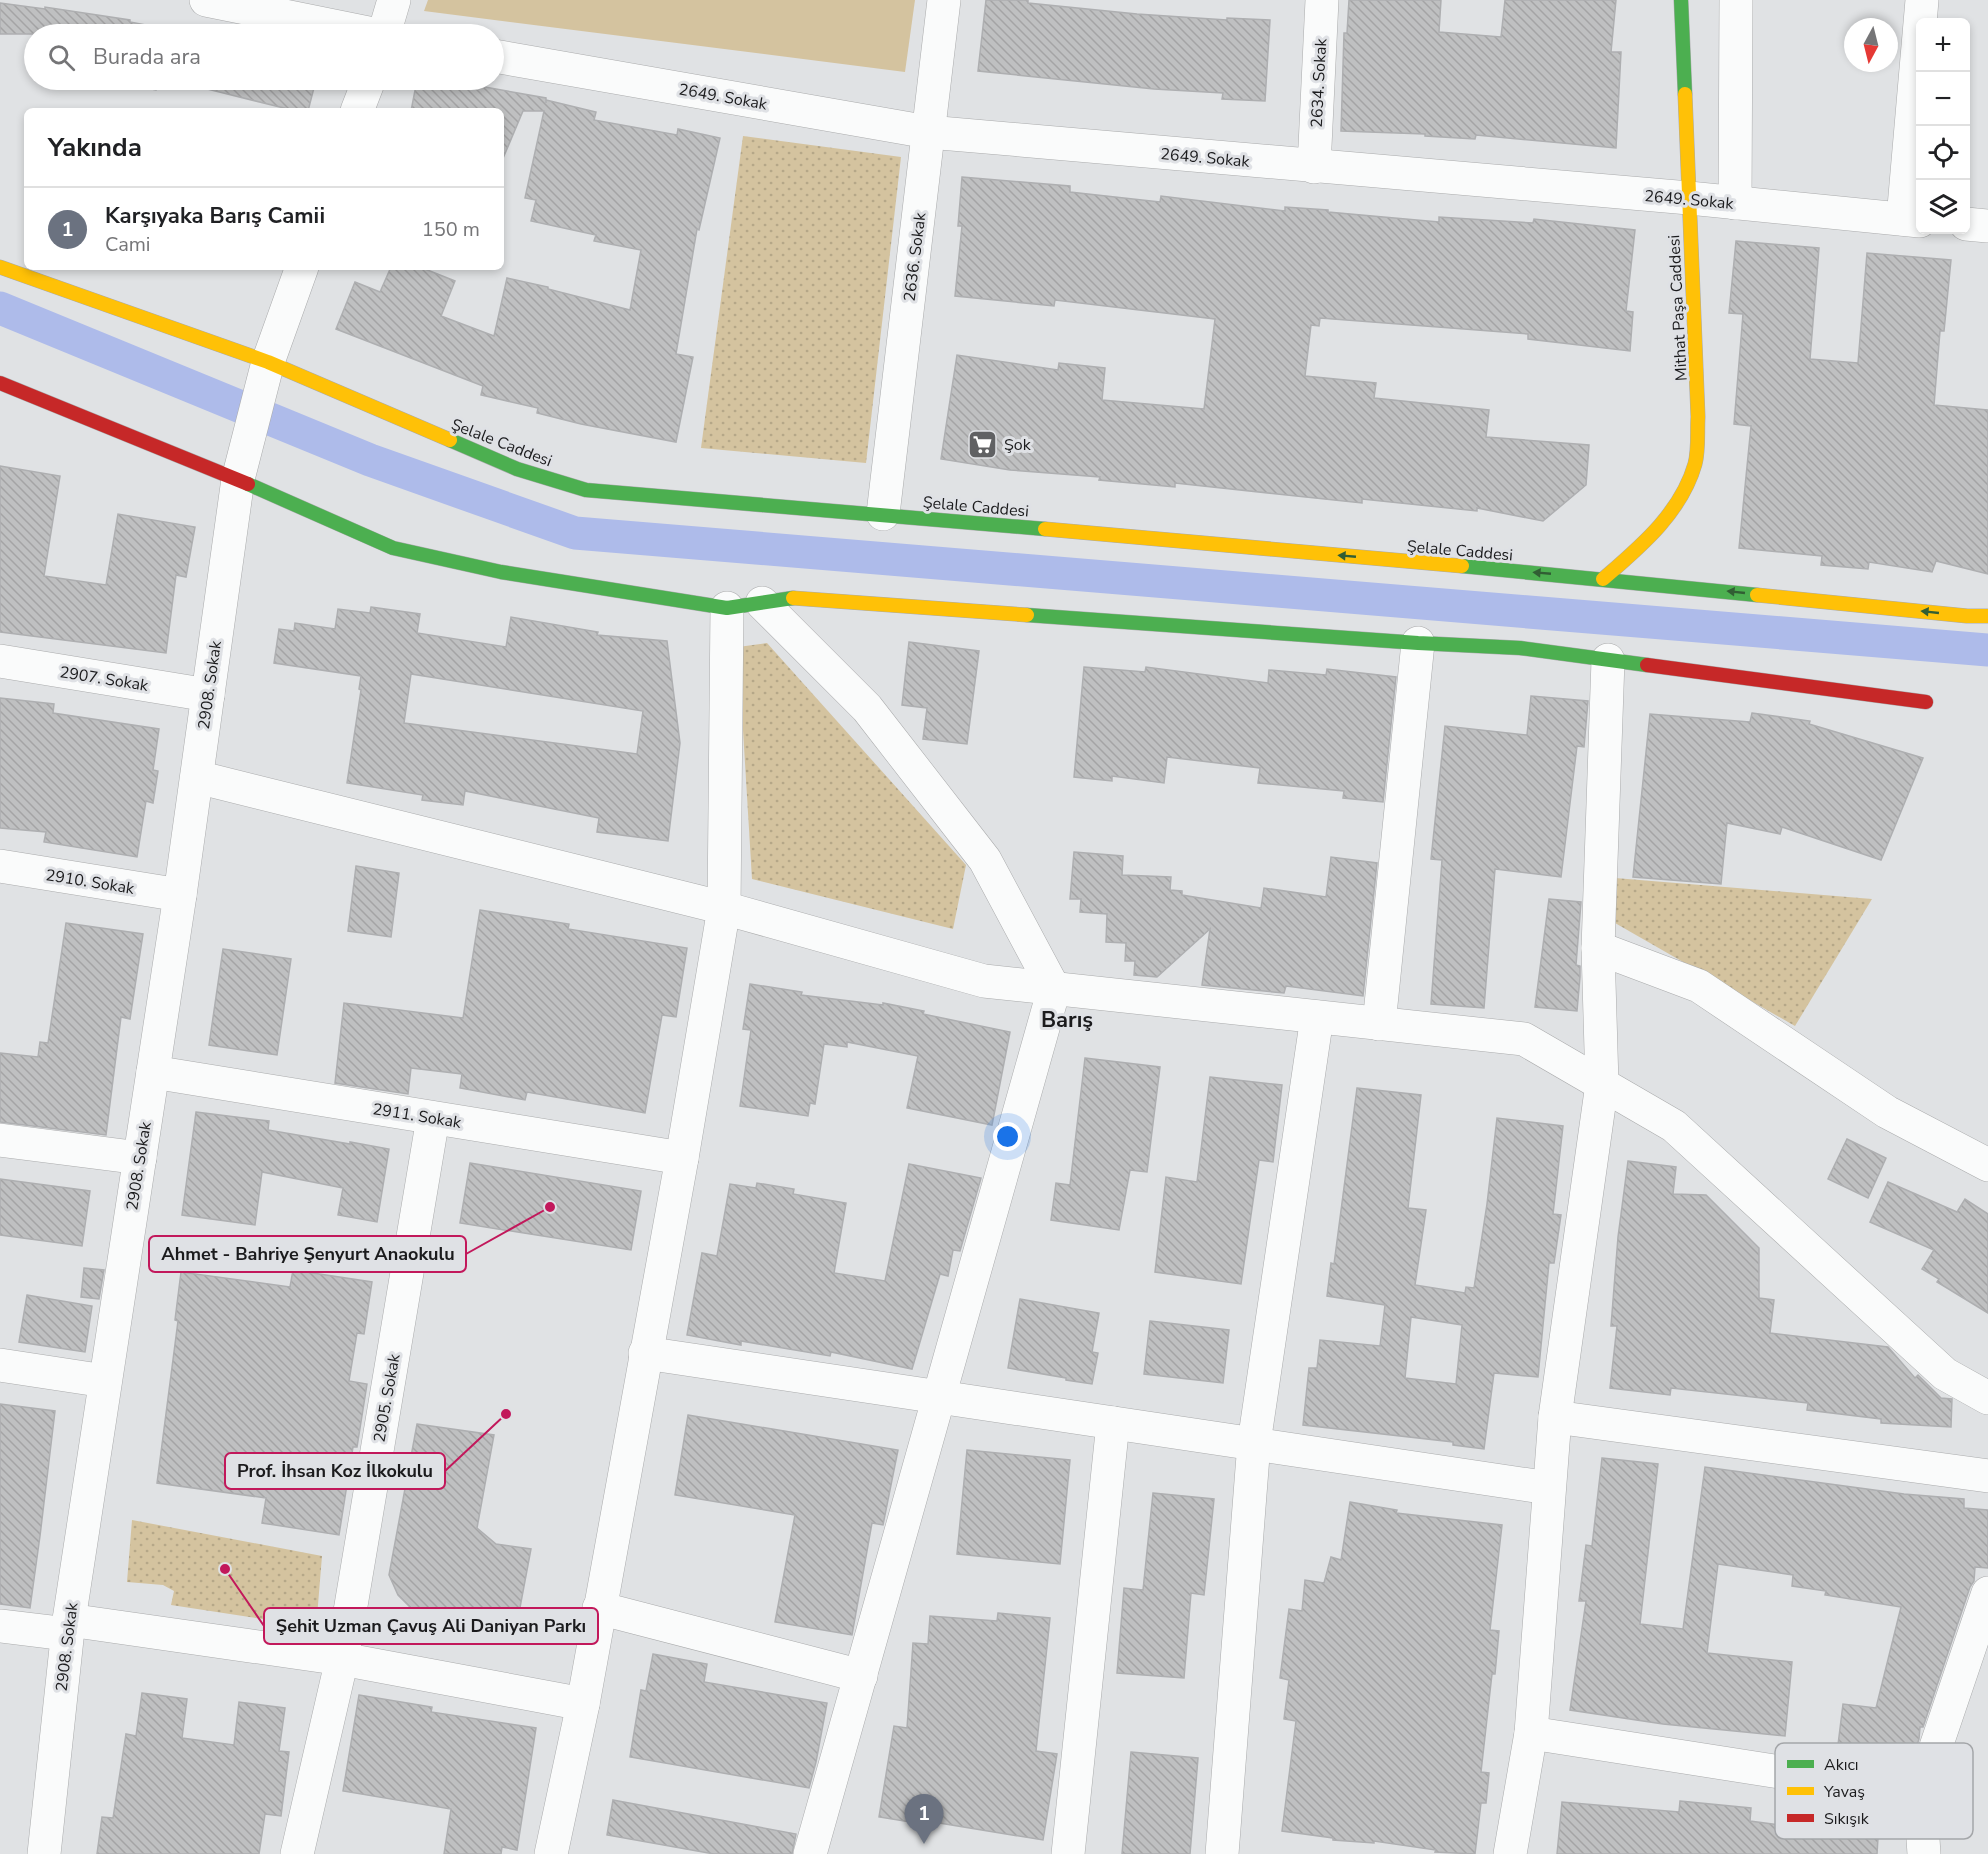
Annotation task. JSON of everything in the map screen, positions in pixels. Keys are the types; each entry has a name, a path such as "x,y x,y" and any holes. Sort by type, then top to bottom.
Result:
{"street":[{"path":"206,0 324,24"},
{"path":"387,24 394,0"},
{"name":"2636. Sokak","path":"883,514 944,0"},
{"name":"2634. Sokak","path":"1314,167 1322,0"},
{"name":"Mithat Paşa Caddesi","path":"1603,579 1647,541 1677,506 1695,463 1698,417 1681,0"},
{"path":"1735,203 1736,0"},
{"path":"1912,220 1922,0"},
{"name":"2649. Sokak","path":"504,58 928,132 1689,198 1912,220"},
{"path":"358,108 365,90"},
{"path":"1970,224 1988,226"},
{"name":"Şelale Caddesi","path":"0,267 268,362 517,469 586,490 883,514 1603,579 1967,616 1988,616"},
{"name":"2908. Sokak","path":"44,1854 68,1627 180,895 238,479 268,362 301,270"},
{"path":"0,382 238,479 393,548 501,572 727,609 787,598 1418,644 1520,648 1926,702"},
{"path":"762,603 867,708 985,860 1054,989 810,1854"},
{"path":"550,1854 583,1704 682,1158 724,908 727,609"},
{"path":"1379,1024 1418,644"},
{"path":"1510,1854 1531,1733 1555,1417 1602,1084 1598,948 1608,660"},
{"name":"2907. Sokak","path":"0,661 208,695"},
{"path":"197,777 724,908 984,981 1524,1039 1674,1126 1945,1374 1988,1398"},
{"name":"2910. Sokak","path":"0,866 180,895"},
{"path":"1598,948 1699,986 1887,1112 1988,1165"},
{"path":"1222,1854 1254,1443 1317,1017"},
{"name":"2911. Sokak","path":"153,1072 682,1158"},
{"name":"2905. Sokak","path":"297,1854 342,1659 433,1118"},
{"path":"0,1140 140,1158"},
{"path":"645,1353 1550,1488"},
{"path":"0,1365 105,1381"},
{"path":"1555,1417 1988,1476"},
{"path":"1068,1854 1113,1423"},
{"path":"1937,1743 1988,1593"},
{"path":"599,1608 861,1676"},
{"path":"0,1626 68,1627 342,1659 583,1704"},
{"path":"1531,1733 1775,1771"},
{"path":"1923,1839 1924,1854"}],"shaded area":[{"path":"428,0 915,0 905,72 424,11"},
{"path":"743,136 901,157 866,463 701,448"},
{"path":"767,643 966,865 953,929 752,879 738,647"},
{"path":"1615,878 1872,899 1795,1026 1615,923"},
{"path":"132,1520 322,1556 317,1617 301,1625 171,1605 174,1591 163,1585 127,1582"}],"building":[{"path":"986,0 1028,0 1028,3 1137,14 1227,20 1227,18 1270,20 1265,101 1222,99 1223,93 1154,89 978,71"},
{"path":"1349,0 1441,0 1439,32 1501,37 1505,0 1616,0 1611,52 1621,52 1616,148 1476,135 1475,139 1425,136 1425,134 1341,131 1344,33 1347,33"},
{"path":"0,3 45,9 45,7 130,20 130,22 141,24 24,24 24,34 0,34"},
{"path":"211,90 313,90 309,108 284,108"},
{"path":"415,90 502,90 546,98 546,100 596,112 594,120 677,135 678,129 720,138 699,230 697,229 676,354 693,357 676,442 581,424 537,413 538,408 481,395 483,386 336,329 355,282 380,292 390,270 428,270 455,281 441,316 494,336 507,278 630,310 641,250 594,241 596,235 531,221 536,200 525,198 544,111 523,111 504,156 504,108 412,108"},
{"path":"962,177 1070,186 1070,192 1160,202 1161,196 1285,211 1285,207 1328,210 1328,212 1439,222 1439,217 1533,223 1534,219 1635,230 1626,311 1633,312 1630,351 1528,339 1528,334 1320,318 1319,326 1311,325 1305,376 1376,383 1374,398 1489,410 1486,437 1589,445 1586,485 1543,521 1477,508 1477,511 1362,499 1362,503 1175,483 1175,487 1099,480 1100,477 1010,470 941,459 957,355 1058,370 1059,363 1105,368 1102,400 1204,409 1215,319 1055,300 1054,306 955,296 962,226 958,226"},
{"path":"1736,241 1819,248 1810,359 1858,363 1867,253 1951,260 1944,331 1940,331 1934,405 1988,410 1988,574 1936,561 1932,572 1869,562 1868,569 1821,565 1822,556 1739,548 1751,426 1734,424 1743,314 1729,313"},
{"path":"0,466 60,476 44,576 106,585 118,514 195,527 186,577 176,575 166,653 0,632"},
{"path":"371,607 420,614 417,633 506,647 511,617 598,632 597,635 667,641 680,743 668,841 597,832 599,818 465,791 463,805 422,800 423,795 347,783 361,690 359,689 361,676 274,663 279,629 294,631 295,623 335,629 338,609 370,613","holes":["411,674 643,711 637,754 404,723"]},
{"path":"909,642 979,651 967,744 923,739 927,708 902,705"},
{"path":"1084,667 1145,672 1146,667 1268,683 1269,670 1326,675 1327,669 1396,677 1383,802 1343,798 1344,791 1258,783 1260,768 1167,757 1164,783 1112,776 1112,781 1074,777"},
{"path":"1531,696 1588,701 1584,747 1577,746 1561,877 1495,869 1484,1008 1431,1004 1442,860 1431,859 1445,726 1527,735"},
{"path":"0,698 54,704 53,713 159,729 153,770 158,771 153,803 146,801 137,857 44,842 46,832 0,828"},
{"path":"1752,713 1810,721 1809,724 1923,758 1881,860 1782,827 1780,834 1727,823 1721,884 1633,877 1650,714 1750,722"},
{"path":"1074,852 1123,856 1122,875 1171,877 1170,890 1182,891 1182,895 1261,908 1264,888 1326,897 1331,857 1377,863 1363,996 1286,986 1284,993 1202,985 1210,929 1157,977 1134,975 1135,961 1125,961 1126,943 1106,942 1107,914 1080,912 1081,899 1070,899"},
{"path":"356,866 399,873 391,937 348,931"},
{"path":"1549,899 1581,902 1576,965 1580,966 1577,1011 1535,1007"},
{"path":"480,910 569,924 568,929 687,948 676,1017 662,1015 645,1113 527,1092 525,1100 460,1088 462,1074 411,1068 408,1094 335,1083 344,1003 463,1018"},
{"path":"66,923 143,934 130,1019 121,1017 106,1135 0,1122 0,1053 38,1057 40,1042 48,1043"},
{"path":"223,949 291,959 277,1055 209,1045"},
{"path":"750,984 802,992 801,995 883,1005 883,1003 924,1011 923,1014 1010,1032 992,1125 907,1108 918,1056 847,1042 847,1047 824,1044 815,1104 810,1103 808,1116 740,1106 751,1030 743,1029"},
{"path":"1085,1058 1160,1067 1147,1172 1130,1170 1119,1230 1051,1220 1056,1183 1070,1185"},
{"path":"1210,1077 1282,1085 1273,1162 1259,1160 1241,1284 1155,1272 1166,1177 1197,1182"},
{"path":"1357,1088 1421,1095 1408,1208 1426,1210 1415,1285 1465,1293 1466,1287 1474,1288 1497,1118 1563,1126 1553,1214 1561,1215 1554,1263 1549,1263 1538,1377 1494,1373 1484,1449 1453,1445 1453,1442 1303,1425 1309,1368 1317,1368 1320,1340 1380,1346 1385,1305 1327,1296 1331,1263 1334,1264","holes":["1411,1317 1462,1325 1456,1384 1405,1378"]},
{"path":"196,1112 269,1121 268,1130 389,1149 377,1222 338,1215 343,1188 262,1172 255,1225 182,1215"},
{"path":"1847,1139 1886,1158 1868,1198 1828,1179"},
{"path":"1628,1161 1676,1167 1673,1194 1706,1195 1759,1248 1759,1298 1774,1300 1770,1333 1888,1347 1915,1378 1918,1375 1941,1398 1952,1399 1951,1427 1881,1423 1881,1419 1807,1410 1808,1403 1671,1388 1670,1395 1610,1388 1617,1326 1611,1326 1618,1237"},
{"path":"470,1163 641,1191 631,1250 460,1223"},
{"path":"909,1164 981,1178 960,1251 953,1250 948,1276 940,1274 912,1369 831,1352 830,1356 741,1341 741,1345 687,1335 702,1253 717,1256 730,1184 756,1188 757,1183 794,1189 793,1194 846,1203 834,1273 885,1281"},
{"path":"0,1179 90,1191 82,1246 0,1235"},
{"path":"1888,1182 1957,1212 1965,1199 1988,1214 1988,1313 1937,1282 1939,1279 1922,1269 1934,1250 1870,1222"},
{"path":"84,1268 104,1270 99,1299 81,1297"},
{"path":"293,1270 372,1282 364,1334 357,1333 349,1381 367,1384 357,1447 353,1447 339,1535 262,1523 266,1498 157,1483 178,1321 175,1320 181,1272 290,1287"},
{"path":"27,1295 92,1306 85,1352 19,1342"},
{"path":"1020,1299 1099,1313 1092,1352 1098,1353 1092,1384 1008,1368"},
{"path":"1150,1321 1229,1330 1223,1383 1144,1374"},
{"path":"0,1404 55,1411 30,1608 0,1604"},
{"path":"688,1415 898,1450 883,1525 872,1523 852,1635 775,1622 795,1515 675,1495"},
{"path":"417,1424 494,1435 477,1528 496,1544 531,1549 516,1629 415,1612 398,1595 389,1575"},
{"path":"967,1450 1070,1460 1060,1564 957,1554"},
{"path":"1602,1458 1658,1464 1640,1624 1683,1629 1705,1467 1904,1494 1964,1499 1964,1508 1988,1510 1988,1568 1975,1567 1974,1581 1923,1727 1920,1727 1918,1743 1838,1743 1843,1704 1876,1708 1901,1607 1825,1595 1826,1591 1792,1586 1793,1575 1718,1564 1707,1653 1792,1662 1785,1736 1663,1724 1570,1710 1586,1601 1579,1601 1586,1545 1592,1546"},
{"path":"1153,1493 1214,1499 1204,1595 1191,1593 1184,1678 1117,1673 1124,1588 1143,1590"},
{"path":"1350,1502 1397,1510 1396,1513 1502,1525 1490,1630 1499,1631 1481,1772 1489,1773 1486,1803 1481,1803 1475,1854 1435,1852 1436,1850 1374,1841 1374,1843 1333,1840 1333,1838 1282,1831 1296,1721 1284,1719 1289,1680 1280,1678 1289,1609 1302,1611 1305,1580 1324,1583 1331,1557 1341,1560"},
{"path":"998,1613 1050,1618 1036,1751 1057,1754 1043,1840 921,1820 923,1824 879,1817 894,1726 907,1728 913,1643 928,1644 930,1616 997,1621"},
{"path":"653,1654 707,1664 704,1682 827,1703 809,1788 630,1757 641,1690 646,1691"},
{"path":"142,1693 187,1699 182,1738 234,1745 239,1702 285,1708 279,1751 289,1752 281,1816 265,1814 259,1854 97,1854 102,1817 113,1818 126,1734 136,1736"},
{"path":"359,1695 432,1707 431,1712 536,1728 517,1850 502,1847 501,1854 444,1854 451,1809 343,1791"},
{"path":"1131,1752 1198,1758 1190,1854 1122,1854"},
{"path":"613,1800 796,1834 792,1854 714,1854 607,1835"},
{"path":"1680,1801 1751,1808 1750,1821 1775,1824 1775,1839 1878,1839 1877,1854 1557,1854 1562,1802 1679,1812"}],"waterway":[{"path":"0,308 370,460 575,533 1988,650"}],"traffic: fast":[{"path":"1681,0 1685,94"},
{"path":"450,440 517,469 586,490 1045,529"},
{"path":"248,484 393,548 501,572 727,608 793,598"},
{"path":"1462,566 1757,595"},
{"path":"1027,615 1418,643 1520,648 1647,665"}],"traffic: slow":[{"path":"1603,579 1658,528 1680,498 1695,464 1698,417 1685,94"},
{"path":"0,267 268,362 450,440"},
{"path":"1045,529 1462,566"},
{"path":"1757,595 1967,616 1988,616"},
{"path":"793,598 1027,615"}],"traffic: jam":[{"path":"0,383 248,484"},
{"path":"1647,665 1926,702"}],"place":[{"name":"Şok","path":"983,444"},
{"name":"Ahmet - Bahriye Şenyurt Anaokulu","path":"550,1207"},
{"name":"Prof. İhsan Koz İlkokulu","path":"506,1414"},
{"name":"Şehit Uzman Çavuş Ali Daniyan Parkı","path":"225,1569"},
{"name":"Karşıyaka Barış Camii","path":"924,1844"}],"district":[{"name":"Barış","path":"1067,1019"}]}
